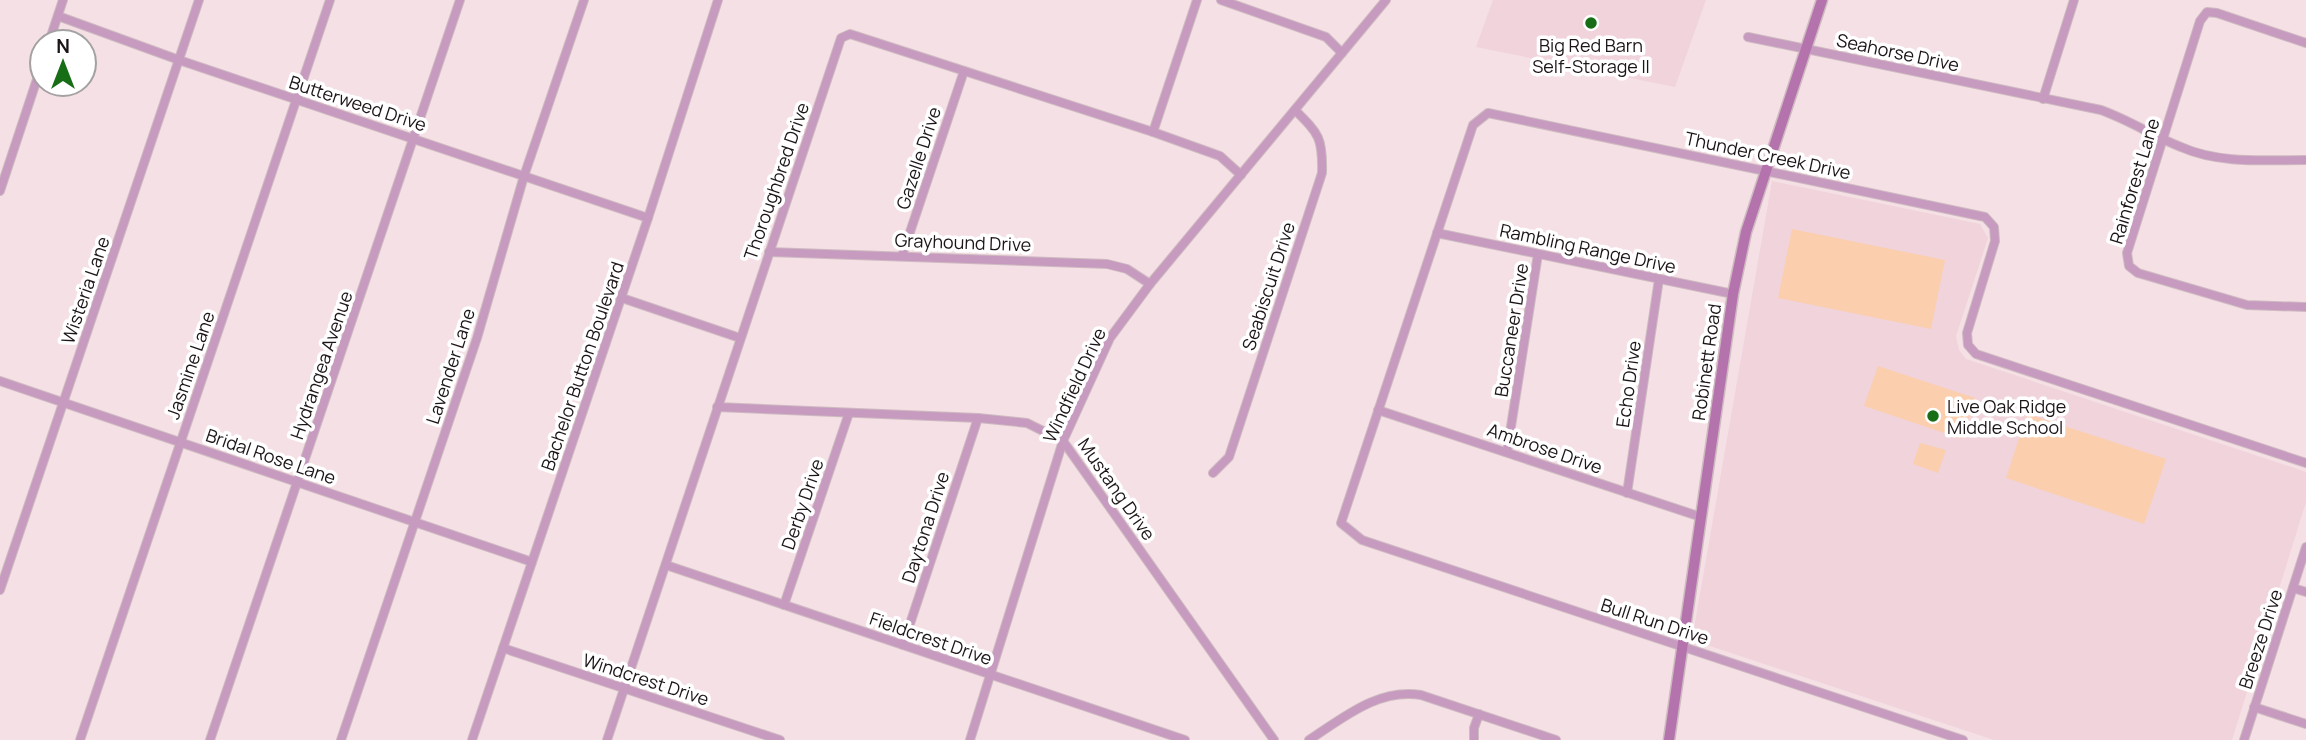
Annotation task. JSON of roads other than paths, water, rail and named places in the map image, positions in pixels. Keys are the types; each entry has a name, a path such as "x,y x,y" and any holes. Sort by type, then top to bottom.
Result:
{"street":[{"path":"54,28 64,0"},
{"name":"Wisteria Lane","path":"0,590 199,0"},
{"name":"Jasmine Lane","path":"80,740 330,0"},
{"name":"Hydrangea Avenue","path":"210,740 460,0"},
{"name":"Lavender Lane","path":"341,740 477,338 524,176 584,0"},
{"name":"Bachelor Button Boulevard","path":"472,740 622,298 718,0"},
{"path":"1153,132 1197,0"},
{"path":"1221,0 1326,37 1342,53"},
{"name":"Windfield Drive","path":"970,740 1063,441 1110,338 1150,284 1386,0"},
{"name":"Robinett Road","path":"1669,740 1734,294 1746,232 1822,0"},
{"path":"2043,99 2074,0"},
{"name":"Rainforest Lane","path":"2306,43 2207,12 2200,21 2127,253 2129,266 2138,273 2247,305 2306,307"},
{"name":"Butterweed Drive","path":"58,16 179,60 648,218"},
{"name":"Thoroughbred Drive","path":"607,740 841,38 850,34 1153,132 1220,156 1241,175"},
{"name":"Seahorse Drive","path":"1748,37 2101,110 2133,122 2182,148 2217,157 2306,160"},
{"name":"Gazelle Drive","path":"902,256 964,71"},
{"path":"0,191 31,98"},
{"name":"Seabiscuit Drive","path":"1213,473 1229,457 1322,173 1322,154 1317,132 1295,110"},
{"name":"Thunder Creek Drive","path":"1341,523 1473,125 1488,113 1986,217 1994,227 1995,241 1967,332 1968,345 1976,354 2306,463"},
{"name":"Rambling Range Drive","path":"1437,233 1734,294"},
{"name":"Grayhound Drive","path":"769,252 1107,264 1127,270 1150,284"},
{"name":"Buccaneer Drive","path":"1507,452 1538,254"},
{"name":"Echo Drive","path":"1627,493 1659,279"},
{"path":"622,298 740,338"},
{"name":"Bridal Rose Lane","path":"0,381 532,562"},
{"name":"Mustang Drive","path":"717,407 978,418 1027,423 1063,441 1274,740"},
{"name":"Ambrose Drive","path":"1378,410 1701,517"},
{"name":"Derby Drive","path":"785,605 849,413"},
{"name":"Daytona Drive","path":"903,645 978,418"},
{"name":"Bull Run Drive","path":"1341,523 1362,540 1963,740"},
{"name":"Breeze Drive","path":"2244,740 2306,547"},
{"name":"Fieldcrest Drive","path":"666,565 1185,740"},
{"path":"2293,588 2306,592"},
{"name":"Windcrest Drive","path":"503,648 780,740"},
{"path":"1309,740 1367,703 1394,694 1421,695 1556,740"},
{"path":"2254,707 2306,724"},
{"path":"1474,740 1474,728 1479,714"}],"place":[{"name":"Big Red Barn Self-Storage II","path":"1591,23"},
{"name":"Live Oak Ridge Middle School","path":"1933,416"}]}
